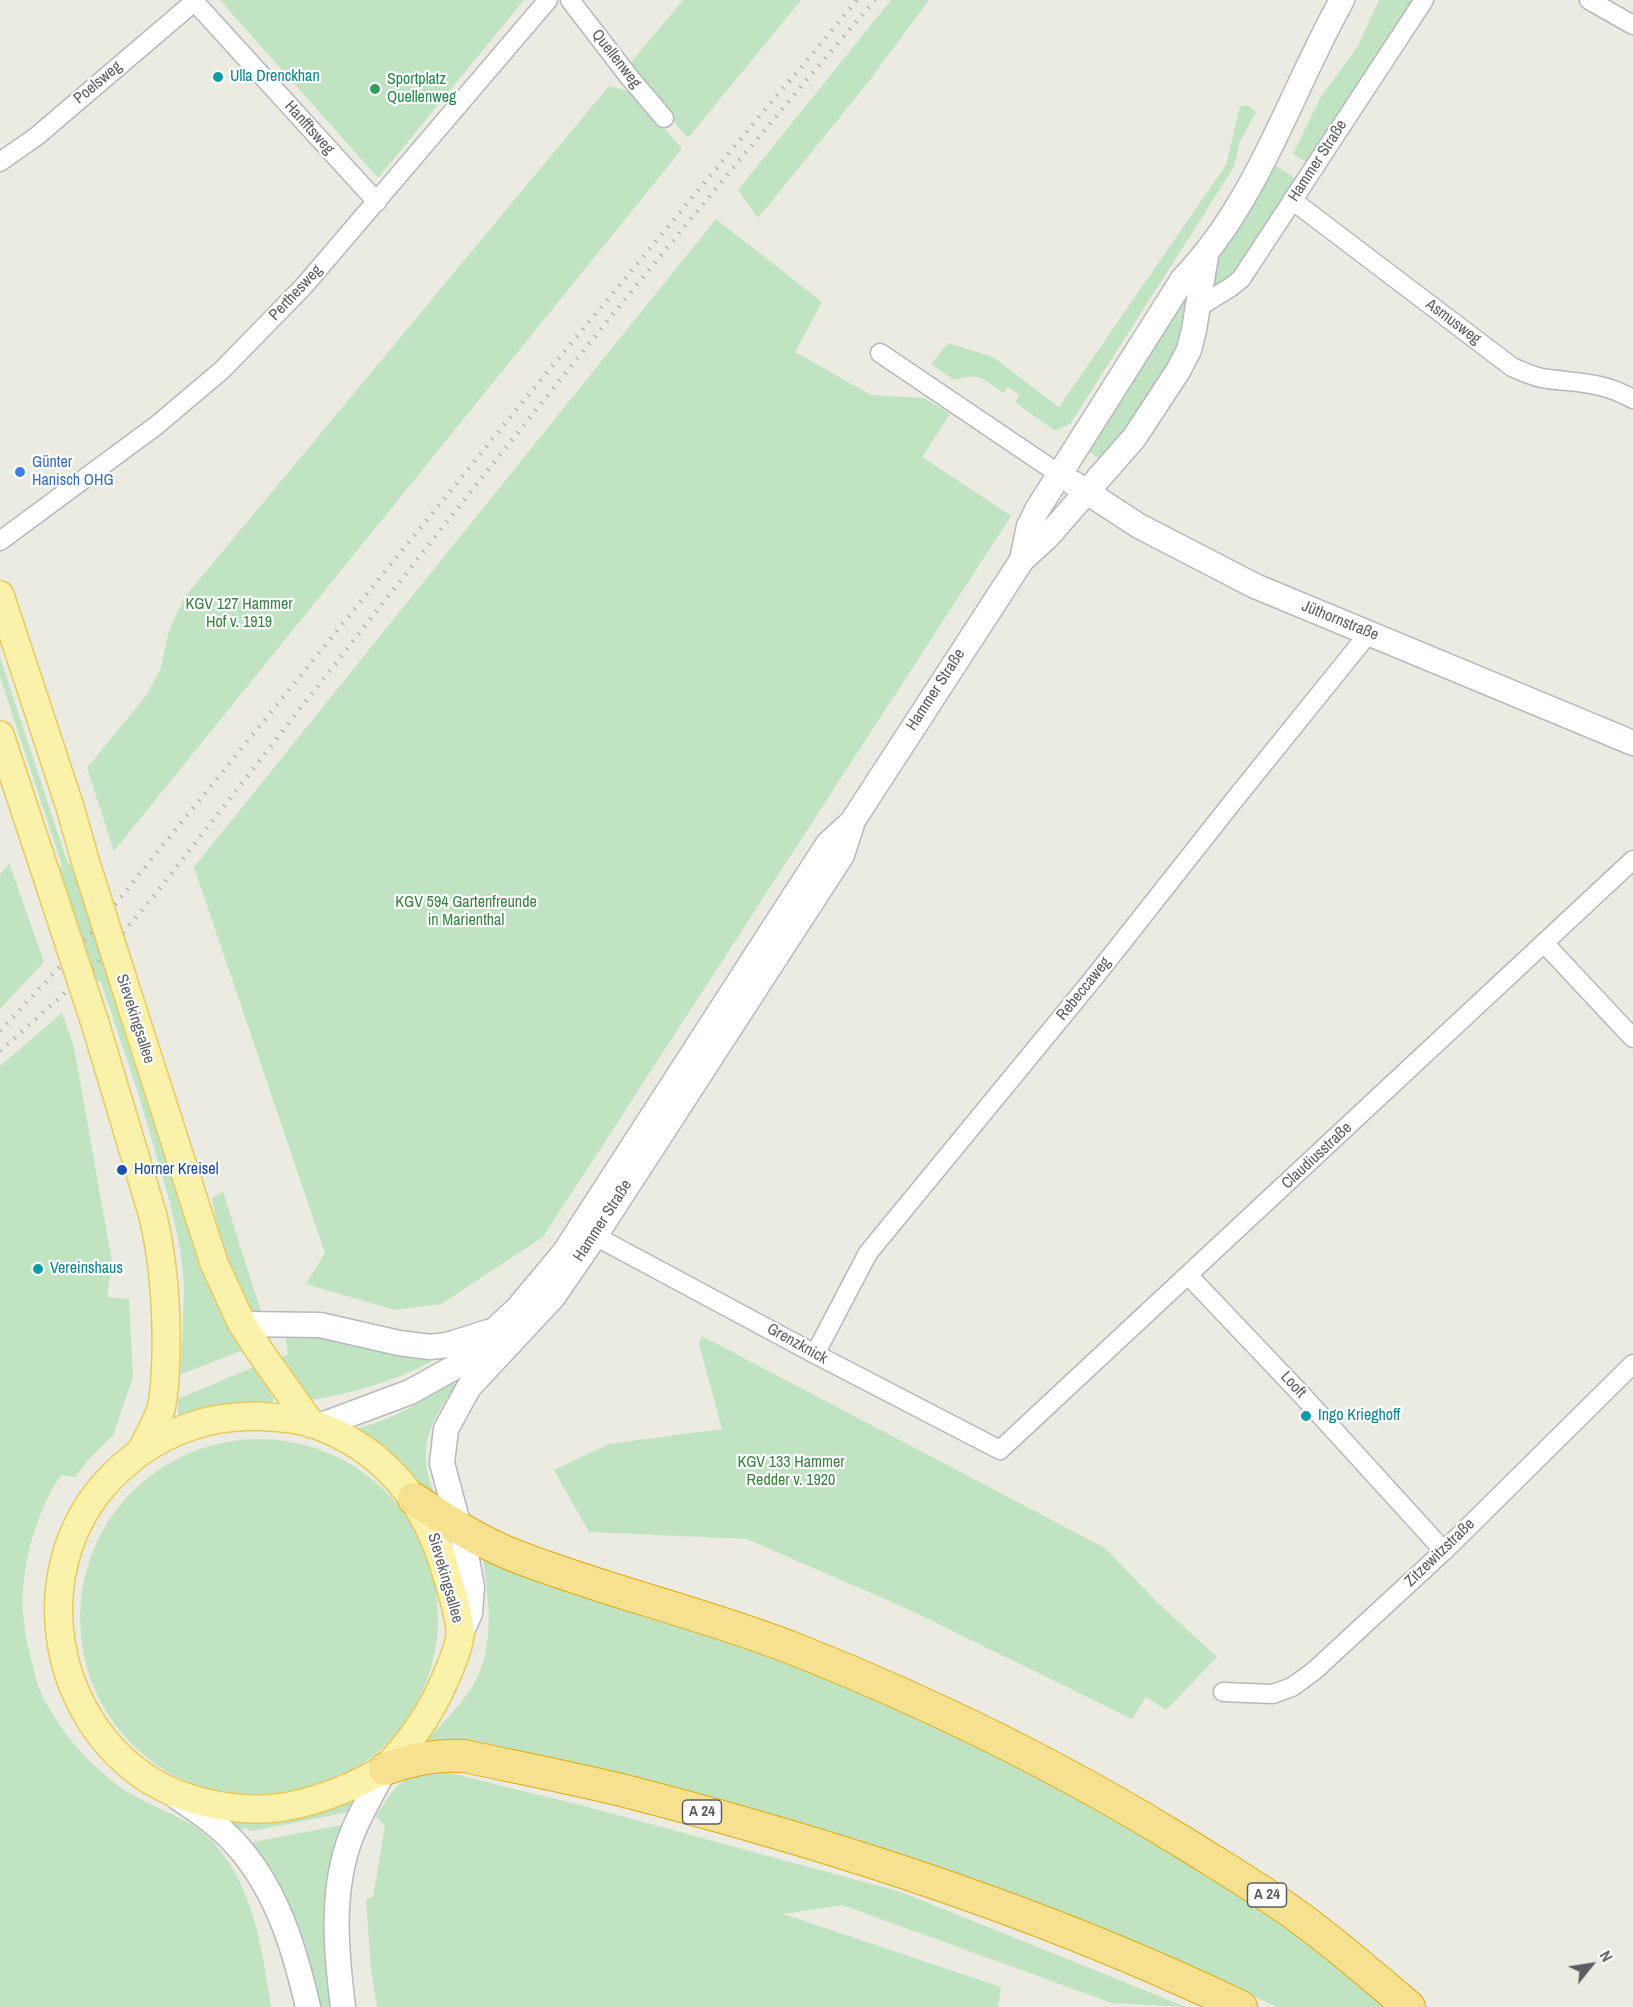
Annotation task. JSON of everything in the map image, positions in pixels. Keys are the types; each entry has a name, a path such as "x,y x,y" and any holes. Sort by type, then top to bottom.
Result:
{"highway":[{"path":"414,1499 460,1528"},
{"name":"A 24","path":"460,1528 518,1557 714,1620 797,1650 917,1701 1003,1743 1110,1799 1253,1886 1331,1942 1409,2007"},
{"name":"A 24","path":"385,1769 427,1757 464,1756 631,1792 846,1852 938,1883 1104,1947 1241,2007"}],"main road":[{"name":"Hammer Straße","path":"1022,560 1029,526 1059,474 1184,279 1206,256 1270,149 1325,29 1342,0"},
{"name":"Hammer Straße","path":"315,1425 410,1392 455,1367 518,1308 564,1253 828,844 852,822 1022,560 1047,537 1134,438 1178,371 1189,350 1206,256"},
{"name":"Jüthornstraße","path":"1059,474 1139,525 1245,581 1633,743"},
{"name":"Sievekingsallee","path":"0,595 70,807 211,1255 242,1324 315,1425"},
{"name":"Sievekingsallee","path":"0,735 96,1023 159,1240 167,1327 163,1394 156,1422 141,1451"},
{"name":"Hammer Straße","path":"460,1633 470,1613 472,1587 470,1569 442,1463 444,1441 450,1418 469,1387 553,1297 595,1236 842,855 852,822"},
{"path":"242,1324 320,1325 399,1343 430,1347 447,1345 493,1330"},
{"name":"Sievekingsallee","path":"308,2007 297,1959 285,1924 271,1894 248,1859 218,1827 168,1790 150,1780 112,1748 88,1717 70,1681 60,1643 58,1623 60,1583 64,1563 77,1526 98,1492 141,1451 196,1424 226,1418 257,1416 315,1425 359,1447 392,1472 414,1499 430,1526 441,1555 460,1633 450,1667 434,1703 385,1769 351,1835 341,1876 337,1929 343,2007"},
{"name":"Sievekingsallee","path":"168,1790 222,1806 243,1809 286,1807 331,1794 385,1769"}],"street":[{"name":"Perthesweg","path":"0,541 157,426 222,370 304,286 548,0"},
{"name":"Quellenweg","path":"570,0 664,118"},
{"name":"Hammer Straße","path":"1197,308 1241,279 1424,0"},
{"path":"1589,0 1633,25"},
{"name":"Hanfftsweg","path":"194,1 377,202"},
{"name":"Poelsweg","path":"0,162 37,136 194,1"},
{"name":"Asmusweg","path":"1292,201 1512,368 1547,379 1598,384 1633,399"},
{"path":"880,353 1059,474"},
{"name":"Rebeccaweg","path":"814,1354 868,1253 1093,979 1234,799 1369,633"},
{"name":"Claudiusstraße","path":"1000,1450 1633,860"},
{"path":"1544,943 1633,1038"},
{"name":"Grenzknick","path":"595,1236 814,1354 1000,1450"},
{"name":"Looft","path":"1188,1275 1301,1394 1444,1551"},
{"name":"Zitzewitzstraße","path":"1223,1692 1273,1694 1292,1688 1314,1671 1444,1551 1633,1364"}],"green space":[{"name":"Sportplatz Quellenweg","path":"220,0 524,0 378,178"},
{"path":"683,0 801,0 688,138 627,67"},
{"path":"891,0 929,0 866,85 758,218 738,190"},
{"path":"1379,0 1413,0 1307,162 1293,154 1321,97 1358,46"},
{"name":"KGV 127 Hammer Hof v. 1919","path":"609,86 633,92 682,149 114,851 87,768 146,696 160,670 169,631 184,598"},
{"path":"1245,105 1256,112 1240,141 1234,167 1070,424 1055,431 1015,402 1020,395 1008,387 1003,393 980,378 954,380 931,364 948,343 993,357 1059,407 1226,165 1240,107"},
{"path":"1275,165 1296,179 1232,276 1208,290 1228,241"},
{"name":"KGV 594 Gartenfreunde in Marienthal","path":"716,219 822,302 795,352 871,395 924,398 950,414 922,457 1011,516 543,1237 441,1304 395,1310 306,1284 325,1253 194,867"},
{"path":"1189,286 1187,333 1140,416 1101,460 1088,451 1181,306"},
{"path":"0,657 68,864 77,866 244,1350 181,1374 184,1285 180,1248 170,1203 140,1099 101,982 91,981 57,873 62,865 0,677"},
{"path":"9,863 44,962 0,1009 0,875"},
{"path":"62,1013 74,1047 112,1262 107,1297 129,1299 133,1377 113,1435 75,1477 61,1475 37,1523 24,1578 24,1620 28,1647 36,1680 48,1707 74,1744 95,1767 130,1794 192,1825 213,1842 227,1860 247,1899 254,1920 260,1941 271,2007 0,2007 0,1066"},
{"path":"223,1192 263,1318 250,1311 222,1251 212,1198"},
{"path":"311,1332 429,1354 431,1362 372,1386 311,1400 279,1359 288,1354 285,1333"},
{"name":"KGV 133 Hammer Redder v. 1920","path":"702,1336 1105,1548 1157,1602 1217,1657 1166,1710 1146,1697 1132,1719 912,1611 747,1539 589,1532 554,1470 609,1444 722,1429 699,1344"},
{"path":"256,1366 274,1391 273,1402 216,1405 178,1415 178,1399"},
{"path":"453,1382 456,1386 438,1412 428,1438 426,1464 435,1495 432,1497 352,1430 379,1422"},
{"path":"241,1439 277,1439 311,1446 344,1460 373,1479 398,1504 417,1533 431,1566 438,1600 435,1653 425,1687 398,1732 373,1757 344,1776 311,1790 277,1797 241,1797 207,1790 174,1776 145,1757 120,1732 101,1703 87,1670 80,1636 80,1600 87,1566 101,1533 120,1504 145,1479 174,1460 207,1446"},
{"path":"482,1553 691,1624 926,1718 1104,1809 1282,1921 1391,2007 1277,2007 1186,1965 462,1744 444,1739 427,1741 469,1692 484,1660 489,1625"},
{"path":"438,1770 584,1806 901,1892 1186,2007 1112,2003 842,1905 783,1914 1001,1987 998,2007 377,2007 371,1969 366,1899 373,1897 385,1826 376,1816 400,1784 415,1775"},
{"path":"353,1799 357,1805 353,1811 252,1831 246,1828 237,1830 226,1818"},
{"path":"342,1825 336,1847 332,2007 318,2007 248,1843"}],"railway":[{"path":"789,82 857,0"},
{"path":"0,1051 95,966 157,892 600,330 875,0"},
{"path":"0,1031 95,929 521,404 793,76"}],"place":[{"name":"Ulla Drenckhan","path":"218,77"},
{"name":"Sportplatz Quellenweg","path":"375,89"},
{"name":"Günter Hanisch OHG","path":"20,472"},
{"name":"Horner Kreisel","path":"122,1170"},
{"name":"Vereinshaus","path":"38,1269"},
{"name":"Ingo Krieghoff","path":"1306,1416"}]}
